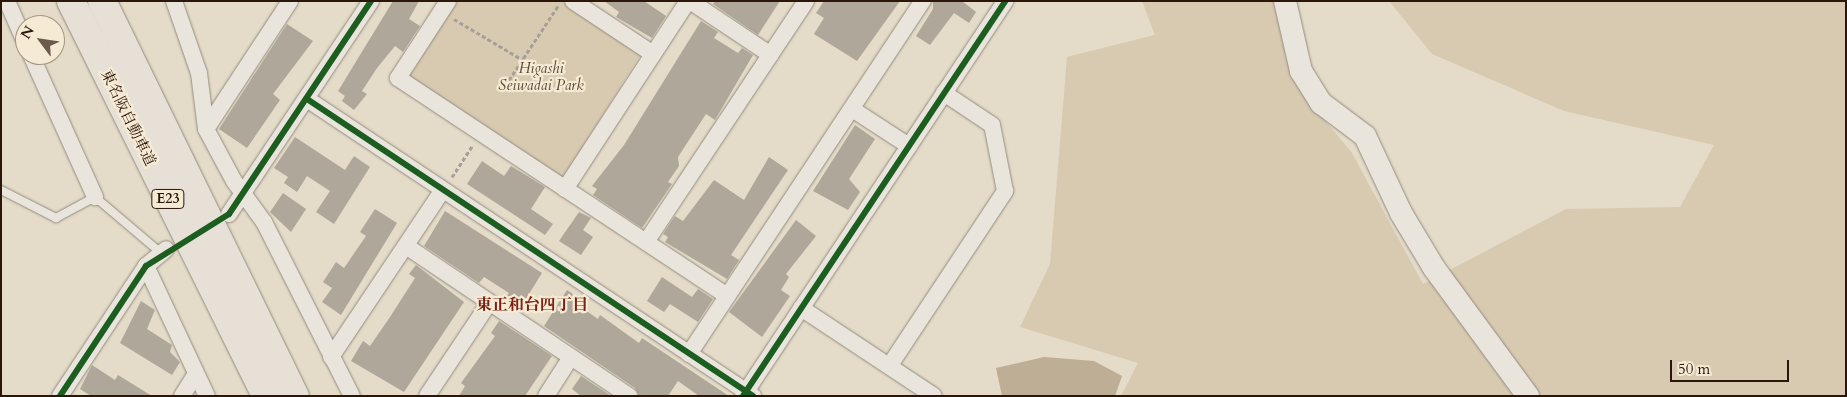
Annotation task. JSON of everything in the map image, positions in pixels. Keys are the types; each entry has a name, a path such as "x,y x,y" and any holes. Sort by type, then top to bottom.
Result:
{"highway":[{"name":"東名阪自動車道","path":"71,1 266,396"},
{"name":"東名阪自動車道","path":"102,1 295,396"}],"street":[{"path":"6,1 15,20"},
{"path":"174,1 198,73 206,129 244,195 264,222 352,396"},
{"path":"206,129 290,1"},
{"path":"229,214 244,195 371,1"},
{"path":"565,189 689,1 771,55"},
{"path":"646,242 806,1"},
{"path":"689,354 923,1"},
{"path":"307,99 747,394 801,308 1005,1"},
{"path":"1285,1 1301,71 1322,103 1366,136 1401,213 1434,268 1528,396"},
{"path":"566,2 653,54"},
{"path":"443,8 398,78 727,296"},
{"path":"35,65 94,197"},
{"path":"890,365 1005,191 992,125 944,93"},
{"path":"852,109 909,146"},
{"path":"331,357 443,190"},
{"path":"406,246 629,396"},
{"path":"60,396 146,266 164,251"},
{"path":"146,266 207,396"},
{"path":"427,396 489,303"},
{"path":"801,308 890,365 934,396"},
{"path":"546,396 571,357"},
{"path":"182,396 196,374"}],"lane":[{"path":"1,190 56,218 94,197 164,251"}],"path":[{"path":"509,80 566,2"},
{"path":"443,8 523,60"},
{"path":"443,190 480,133"}],"green space":[{"name":"Higashi Seiwadai Park","path":"456,1 562,1 641,54 565,176 559,178 411,80 408,72"},
{"path":"1142,1 1278,1 1301,91 1352,153 1423,284 1566,209 1680,207 1714,145 1564,111 1432,54 1389,1 1846,1 1846,396 1121,396 1138,363 1020,327 1050,264 1067,57 1155,35"}],"shaded area":[{"path":"1044,357 1094,361 1122,376 1115,396 1002,396 996,368"}],"building":[{"path":"393,1 419,1 409,19 420,26 403,52 395,46 377,68 362,91 367,94 354,110 342,101 345,96 338,91"},
{"path":"604,1 644,1 666,16 652,38 616,17 619,12"},
{"path":"715,1 780,1 758,35 713,4"},
{"path":"824,1 900,1 857,61 814,34 824,18 816,13"},
{"path":"933,1 962,1 976,12 969,23 954,13 930,45 916,36 933,9"},
{"path":"701,21 718,32 714,38 738,53 742,48 753,55 715,120 706,114 678,157 679,166 668,182 672,184 642,228 593,195 597,189 592,186 624,145"},
{"path":"287,24 313,41 273,94 280,100 247,148 219,129"},
{"path":"855,125 875,139 849,179 860,192 848,210 813,191"},
{"path":"295,137 345,170 354,156 370,167 334,224 316,212 330,191 307,176 297,192 284,183 288,177 274,168"},
{"path":"769,157 788,170 731,255 739,260 727,279 665,242 668,237 663,234 675,216 683,221 714,180 744,200"},
{"path":"482,161 504,176 511,166 545,187 531,209 553,224 545,235 467,184"},
{"path":"283,193 306,209 291,232 270,212"},
{"path":"375,209 397,223 341,315 322,302 332,288 323,282 336,262 344,268 366,236 360,232"},
{"path":"445,211 542,273 519,310 504,300 509,293 484,277 479,283 424,246"},
{"path":"579,212 591,218 583,230 593,237 581,255 559,241"},
{"path":"796,220 816,236 786,274 789,277 781,290 790,296 762,337 729,312"},
{"path":"416,265 464,302 404,392 351,361 363,341 370,346 390,317 415,278 409,274"},
{"path":"662,277 692,297 698,289 713,299 698,322 670,304 664,312 647,301"},
{"path":"567,290 579,298 575,303 598,319 600,315 639,343 642,338 729,396 699,396 678,381 668,396 639,396 635,388 544,326"},
{"path":"141,301 155,310 147,329 172,345 170,352 180,362 172,375 120,343"},
{"path":"499,321 552,356 525,396 459,396 465,386 461,383 495,336 491,333"},
{"path":"92,365 115,380 118,375 152,396 91,396 80,389"},
{"path":"581,376 611,396 581,396 572,389"}],"cycle path":[{"path":"60,396 146,266 229,214 371,1"},
{"path":"743,396 1005,1"},
{"path":"307,99 753,396"}],"district":[{"name":"東正和台四丁目","path":"532,305"}]}
